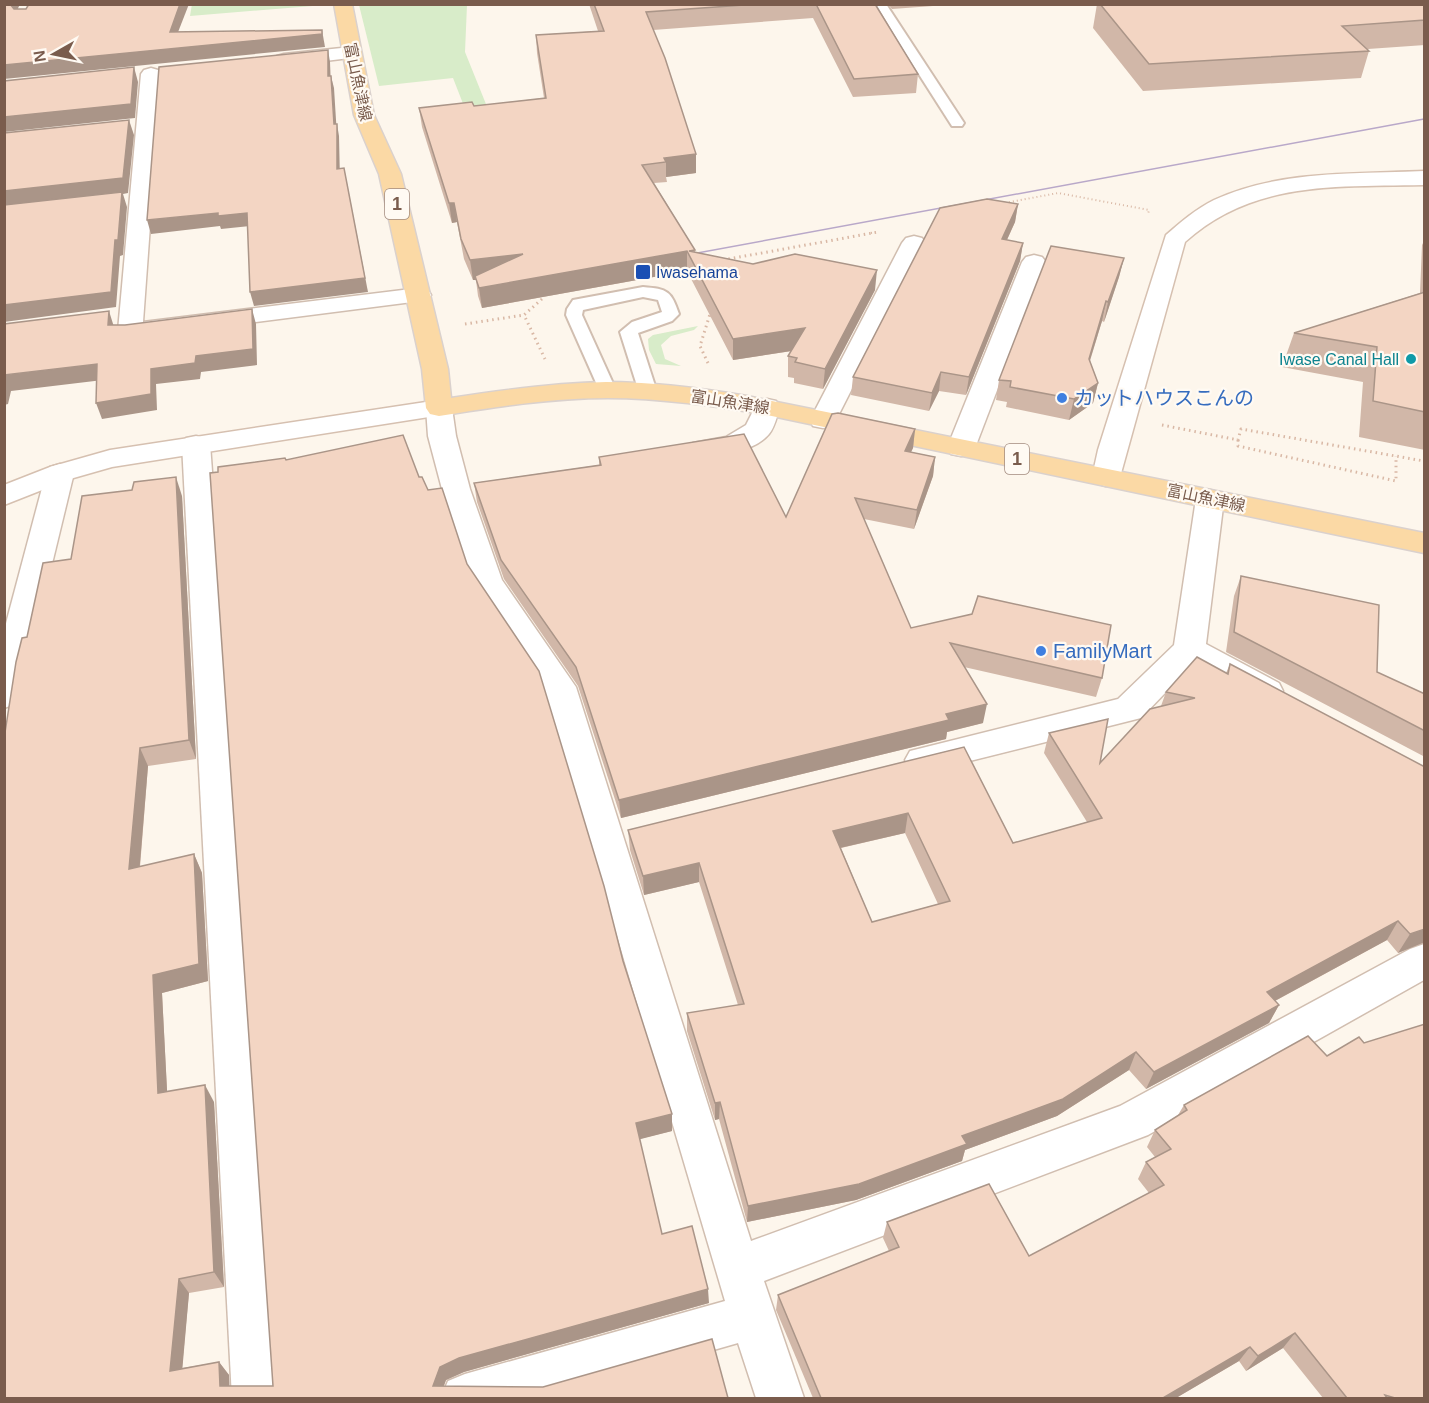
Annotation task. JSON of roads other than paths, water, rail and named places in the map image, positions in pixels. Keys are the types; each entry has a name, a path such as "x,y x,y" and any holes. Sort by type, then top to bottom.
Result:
{"main road":[{"name":"富山魚津線","path":"343,4 367,124 390,174 419,295 435,369 439,408 514,396 608,390 697,396 767,407 1425,543"}],"street":[{"path":"269,62 351,53"},
{"path":"174,72 140,75 146,125 120,316 130,331 419,295"},
{"path":"122,128 146,125"},
{"path":"1106,477 1121,417 1174,240 1199,218 1230,202 1264,192 1306,184 1425,178"},
{"path":"823,420 914,243"},
{"path":"961,448 1034,262"},
{"path":"677,453 734,444 758,430 767,407"},
{"path":"4,496 60,473 110,459 439,408 442,436 469,487 488,582 560,687 737,1269 780,1398"},
{"path":"196,444 256,1398"},
{"path":"4,696 60,473"},
{"path":"896,767 1129,709 1189,649 1210,499"},
{"path":"1189,649 1292,704"},
{"path":"606,839 640,830"},
{"path":"737,1269 1133,1121 1425,962"},
{"path":"465,1398 752,1316"}],"lane":[{"path":"880,4 957,123"},
{"path":"608,390 574,315 575,309 579,304 653,291 665,298 671,314 663,320 634,327 628,333 648,392"}],"tram line":[{"path":"681,256 1424,119"}],"place":[{"name":"Iwasehama","path":"643,272"},
{"name":"Iwase Canal Hall","path":"1411,359"},
{"name":"カットハウスこんの","path":"1062,398"},
{"name":"FamilyMart","path":"1041,651"}]}
